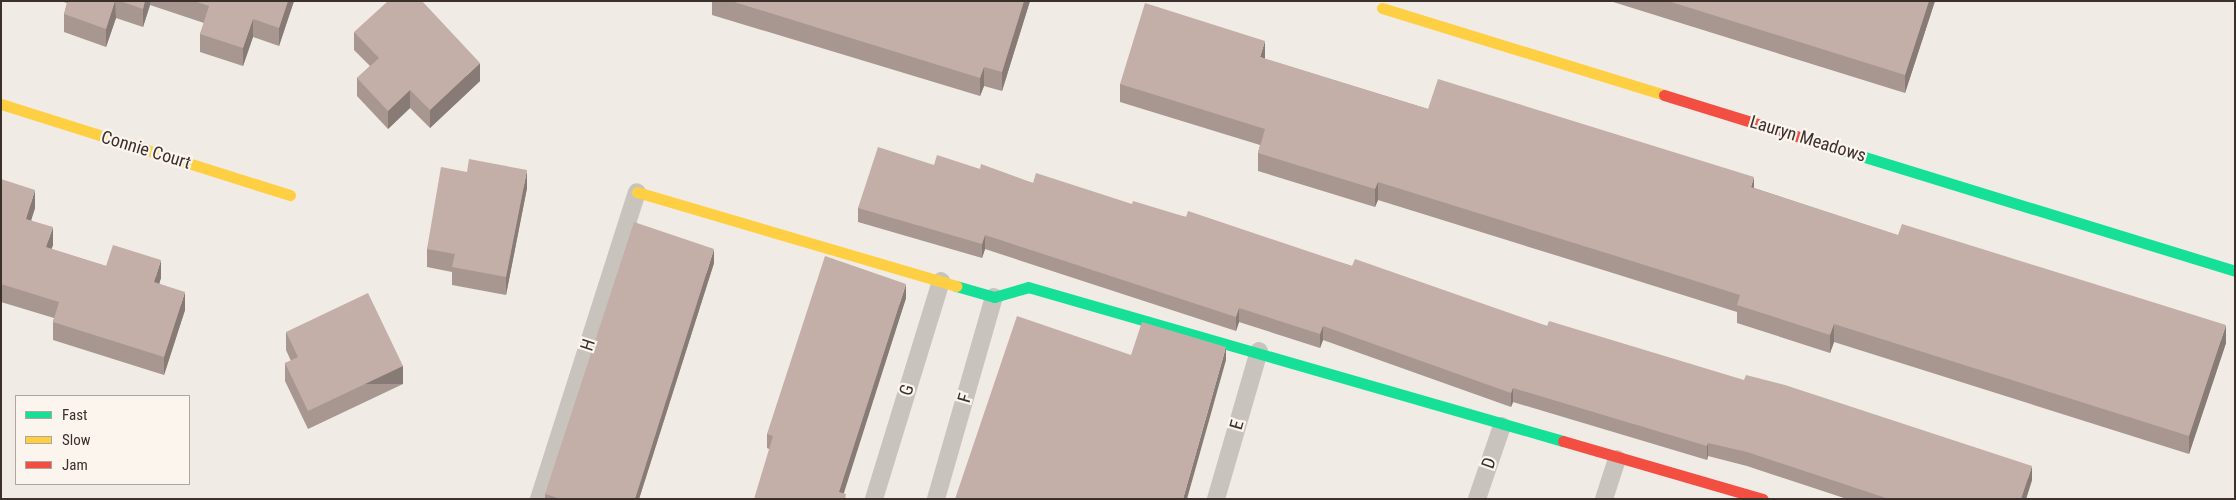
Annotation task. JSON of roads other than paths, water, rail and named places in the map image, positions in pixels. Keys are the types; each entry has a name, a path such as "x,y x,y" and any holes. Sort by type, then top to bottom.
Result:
{"street":[{"name":"Lauryn Meadows","path":"1382,8 2235,271"},
{"name":"Connie Court","path":"1,104 290,195"},
{"path":"637,192 994,297 1028,287 1258,351 1502,426 1763,499"}],"lane":[{"name":"H","path":"540,499 637,192"},
{"name":"G","path":"874,499 941,281"},
{"name":"F","path":"936,499 994,297"},
{"name":"E","path":"1216,499 1258,351"},
{"name":"D","path":"1477,499 1502,426"},
{"path":"1604,499 1617,459"}]}
